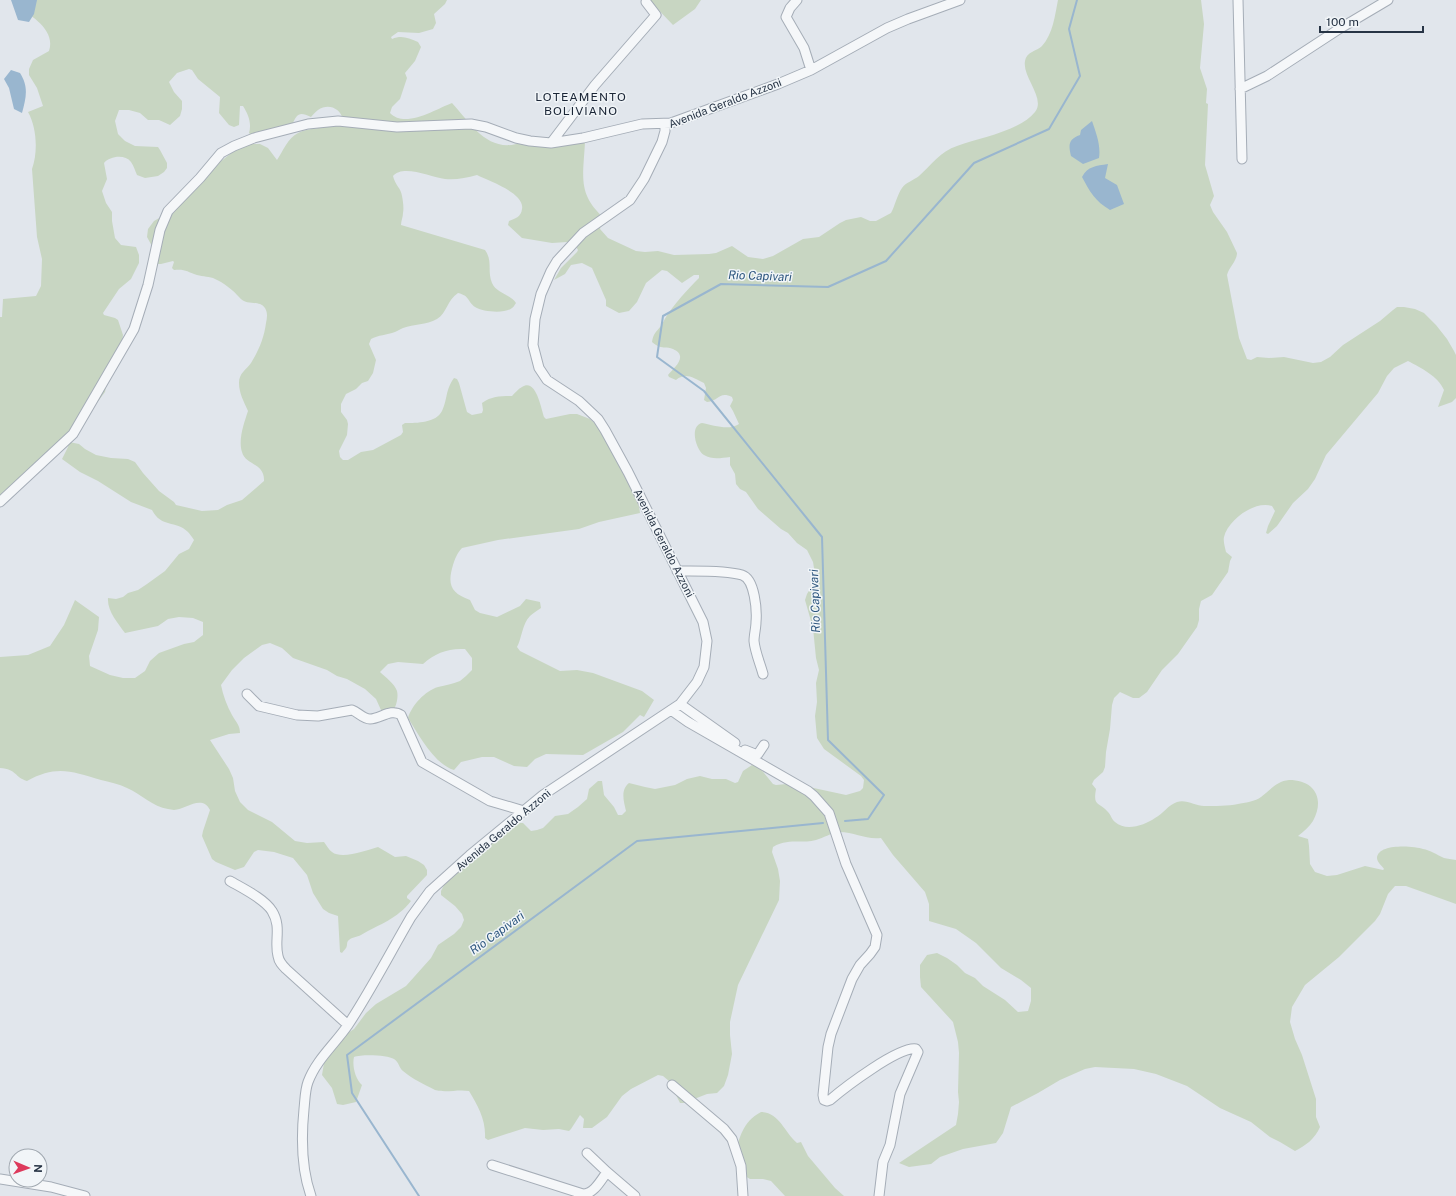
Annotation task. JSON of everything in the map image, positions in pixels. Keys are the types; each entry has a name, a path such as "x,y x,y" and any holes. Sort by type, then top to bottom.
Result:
{"street":[{"path":"797,0 790,8 786,17 804,48 811,70"},
{"name":"Avenida Geraldo Azzoni","path":"311,1196 305,1181 303,1161 303,1124 308,1082 315,1068 348,1025 411,917 430,891 470,855 560,784 680,704 698,682 704,667 707,642 703,622 605,430 598,419 579,401 547,380 539,368 533,346 536,313 541,294 551,271 562,256 583,233 630,200 644,179 662,142 665,124 682,120 811,70 908,18 960,0"},
{"path":"1238,0 1242,159"},
{"path":"1240,89 1267,76 1339,29 1388,0"},
{"path":"551,143 595,85 656,14 646,2"},
{"path":"0,502 73,434 134,329 148,285 160,230 168,211 225,150 254,138 302,125 338,121 397,127 471,124 486,127 516,138 551,143 582,138 642,124 665,124"},
{"path":"677,571 726,573 746,577 753,591 756,604 754,641 763,674"},
{"path":"248,694 259,706 297,715 318,716 352,710 367,719 371,719 393,712 397,713 403,719 422,762 490,801 524,811"},
{"path":"680,704 750,753 758,754 764,745"},
{"path":"671,710 688,722 808,791 829,813 846,864 876,935 875,947 860,965 852,979 831,1034 826,1060 823,1095 824,1100 830,1100 846,1087 896,1054 912,1048 916,1049 918,1052 900,1094 890,1145 883,1162 879,1196"},
{"path":"230,881 262,900 272,910 276,920 278,933 277,956 280,963 348,1025"},
{"path":"672,1085 724,1129 732,1139 741,1166 743,1196"},
{"path":"587,1153 636,1196"},
{"path":"492,1165 583,1194 587,1194 592,1191 607,1172"},
{"path":"0,1179 51,1187 85,1196"}],"green space":[{"path":"23,0 447,0 445,4 434,14 436,23 433,29 419,33 398,32 391,37 392,39 399,37 408,38 418,42 421,47 415,61 405,73 407,78 400,99 392,107 390,113 396,117 404,119 412,118 429,113 452,103 482,136 500,144 511,145 523,142 585,142 583,167 584,186 591,203 608,222 601,224 600,229 608,238 636,251 658,251 674,255 709,254 716,253 732,246 748,257 763,259 773,256 803,239 819,237 846,220 861,217 870,221 876,221 891,213 903,186 919,176 946,151 951,148 1010,129 1028,119 1035,112 1038,106 1038,100 1027,74 1025,61 1027,56 1040,48 1049,36 1058,0 1201,0 1204,24 1200,68 1207,89 1206,103 1208,104 1205,165 1214,196 1210,205 1227,232 1237,253 1236,259 1227,275 1239,338 1247,359 1251,360 1257,357 1284,357 1313,363 1321,362 1330,357 1343,345 1380,321 1397,307 1415,309 1424,313 1447,339 1456,355 1456,398 1452,402 1438,407 1444,390 1438,381 1424,370 1408,361 1394,368 1387,376 1378,393 1326,455 1315,479 1308,489 1293,503 1277,526 1268,534 1266,533 1275,511 1272,506 1258,506 1236,518 1227,531 1224,539 1226,552 1232,557 1228,572 1212,595 1201,601 1197,627 1178,654 1162,670 1147,692 1139,698 1133,698 1120,692 1114,698 1105,767 1103,772 1094,780 1092,784 1096,789 1095,799 1097,803 1108,812 1113,820 1119,825 1130,827 1151,821 1171,805 1180,801 1201,806 1226,806 1241,804 1259,798 1281,782 1289,780 1298,781 1311,787 1318,798 1318,805 1313,821 1298,836 1308,839 1310,864 1315,872 1327,876 1337,875 1365,866 1383,870 1384,869 1377,859 1379,853 1383,850 1397,847 1428,850 1444,858 1456,860 1456,904 1406,886 1395,886 1388,894 1380,914 1375,921 1339,957 1305,985 1292,1007 1290,1022 1316,1099 1316,1117 1320,1127 1313,1139 1295,1151 1270,1137 1251,1122 1220,1108 1187,1086 1156,1074 1134,1069 1095,1067 1085,1069 1060,1080 1011,1107 1003,1133 996,1143 963,1149 940,1157 931,1164 909,1167 899,1163 956,1125 958,1114 958,1042 953,1022 921,987 920,965 927,955 937,953 947,958 965,973 975,978 983,986 1005,1000 1018,1012 1028,1011 1031,1001 1031,988 1001,968 976,943 956,929 929,921 929,904 925,892 893,855 881,838 870,838 839,832 816,840 789,842 773,847 772,852 778,869 780,881 779,900 738,985 730,1022 732,1054 728,1075 724,1086 717,1093 707,1094 684,1103 680,1103 669,1081 663,1076 658,1075 631,1089 622,1096 607,1117 592,1128 583,1128 584,1119 580,1115 569,1131 559,1129 543,1130 525,1128 488,1140 485,1138 481,1113 469,1091 435,1090 407,1074 394,1059 369,1055 354,1057 353,1064 355,1072 362,1085 356,1102 343,1105 337,1104 332,1088 322,1075 324,1063 340,1038 354,1029 366,1013 376,1004 406,986 431,958 438,945 461,927 464,920 462,914 455,906 441,895 441,891 445,883 492,835 518,823 523,823 531,831 543,828 555,816 568,814 578,807 587,799 589,789 598,781 602,781 604,795 614,807 618,815 622,815 626,811 624,789 629,783 655,789 675,785 687,779 700,776 712,779 726,779 735,783 738,782 743,771 752,765 760,768 773,784 776,785 787,784 809,787 846,795 860,791 863,788 864,780 861,776 824,749 817,738 815,716 817,702 816,683 819,670 816,658 813,628 805,600 813,584 815,574 813,562 807,550 758,509 746,492 740,489 736,484 735,474 730,465 730,457 710,458 704,455 698,448 695,433 698,425 702,423 731,427 739,424 730,406 733,400 732,397 724,395 707,402 704,400 706,388 704,383 686,376 676,380 669,377 668,375 679,362 680,355 673,349 655,345 652,342 654,335 665,318 681,297 699,278 699,275 694,275 682,283 667,271 662,270 646,283 637,302 629,311 619,313 606,306 606,300 592,268 582,263 571,265 565,274 554,280 561,268 578,250 575,245 567,242 552,243 522,238 508,225 509,221 521,214 521,203 518,198 505,188 477,175 445,179 418,172 403,171 393,176 403,200 401,225 485,250 489,258 492,283 497,289 510,297 516,303 509,310 499,312 488,311 475,307 467,297 458,293 451,299 443,313 437,319 402,328 395,332 371,339 369,344 376,360 373,373 368,381 362,383 356,389 346,394 341,404 341,412 348,424 347,435 339,451 340,457 343,460 348,460 361,452 373,450 401,435 403,432 402,425 405,423 426,422 435,418 442,411 449,387 454,378 457,379 459,383 467,412 472,415 482,413 482,403 489,399 512,396 518,390 527,385 534,390 537,395 546,419 577,414 590,419 598,426 630,482 640,513 599,522 579,529 498,540 462,548 457,554 450,578 452,587 455,591 470,600 475,610 480,613 497,617 520,606 526,599 540,602 541,608 530,616 525,623 517,647 520,651 560,671 577,670 593,673 642,691 654,700 644,717 640,715 623,732 583,755 546,754 535,759 527,767 514,766 494,757 482,757 461,762 454,770 440,762 422,740 408,718 416,704 428,692 438,687 460,681 472,670 472,658 465,649 447,650 432,657 423,664 398,662 388,664 380,672 390,681 397,691 395,708 389,716 381,710 376,699 365,689 327,670 293,658 282,648 270,643 262,645 244,658 232,670 221,685 227,704 239,726 240,733 229,734 210,740 229,769 233,778 235,791 240,802 248,810 272,822 295,841 307,843 324,842 332,852 342,855 355,854 378,847 395,857 406,856 418,861 424,865 427,870 427,875 407,896 407,898 411,901 406,907 388,921 350,939 347,947 342,953 340,952 338,916 323,909 313,893 307,875 293,858 274,852 258,850 254,852 244,867 235,870 212,859 202,836 210,810 207,805 198,803 172,810 157,806 132,791 114,783 81,774 55,771 37,776 27,781 13,771 0,768 0,657 28,655 50,646 64,625 75,600 99,617 98,630 89,656 90,666 110,675 123,678 135,678 145,671 150,661 159,653 194,642 203,635 203,622 193,618 179,617 168,619 158,626 125,633 116,621 109,608 108,598 116,599 123,597 147,584 165,571 179,554 189,549 194,540 183,528 164,522 156,516 152,510 131,502 98,481 80,472 62,459 69,442 79,444 96,455 128,459 135,462 159,491 176,505 202,511 218,510 242,500 264,481 263,475 258,467 247,459 242,452 241,437 248,411 241,394 239,380 241,374 251,363 261,344 267,319 266,310 260,304 249,303 242,300 228,287 213,278 199,276 184,270 174,270 172,268 173,261 157,264 153,248 147,237 148,229 154,221 168,213 184,200 220,162 235,150 250,144 260,144 268,148 277,160 294,135 309,129 333,125 343,119 336,109 326,107 318,110 311,117 304,114 297,116 292,125 251,135 249,133 249,119 243,106 240,106 239,125 234,127 229,125 219,113 220,97 198,79 192,70 189,69 177,73 169,82 174,92 182,101 180,116 170,125 159,120 148,120 140,113 129,110 119,110 115,121 118,134 125,141 135,146 158,147 167,163 167,168 164,172 158,176 145,178 137,175 134,167 128,159 114,157 104,163 107,179 102,191 106,203 112,212 115,238 121,245 136,247 139,255 139,263 131,279 119,289 103,313 104,315 118,320 123,335 121,349 108,377 105,392 96,404 79,419 64,438 0,495 0,317 2,317 3,299 36,296 41,286 42,259 37,237 32,169 36,140 31,118 28,112 43,106 37,88 29,75 29,69 33,60 49,51 50,43 49,36 41,24 16,6"},
{"path":"649,0 701,0 695,9 673,25"},
{"path":"761,1112 767,1113 777,1119 792,1139 797,1143 801,1142 808,1156 835,1188 844,1196 785,1196 771,1181 763,1179 750,1179 745,1176 734,1156 740,1137 746,1126"}],"water":[{"path":"11,0 37,0 34,14 29,22 18,20"},
{"path":"11,70 20,73 25,83 26,93 22,113 14,109 9,88 4,79"},
{"path":"1092,121 1099,144 1099,158 1083,164 1071,156 1070,142 1080,135 1081,130"},
{"path":"1108,164 1105,178 1117,185 1124,204 1110,210 1093,196 1082,177 1084,173 1096,166"}],"waterway":[{"name":"Rio Capivari","path":"845,821 868,819 884,795 828,740 822,537 704,391 657,357 663,316 721,284 828,287 886,261 974,163 1049,129 1080,76 1069,29 1077,0"},
{"name":"Rio Capivari","path":"419,1196 352,1093 347,1055 637,841 823,823"}],"district":[{"name":"LOTEAMENTO BOLIVIANO","path":"581,104"}]}
